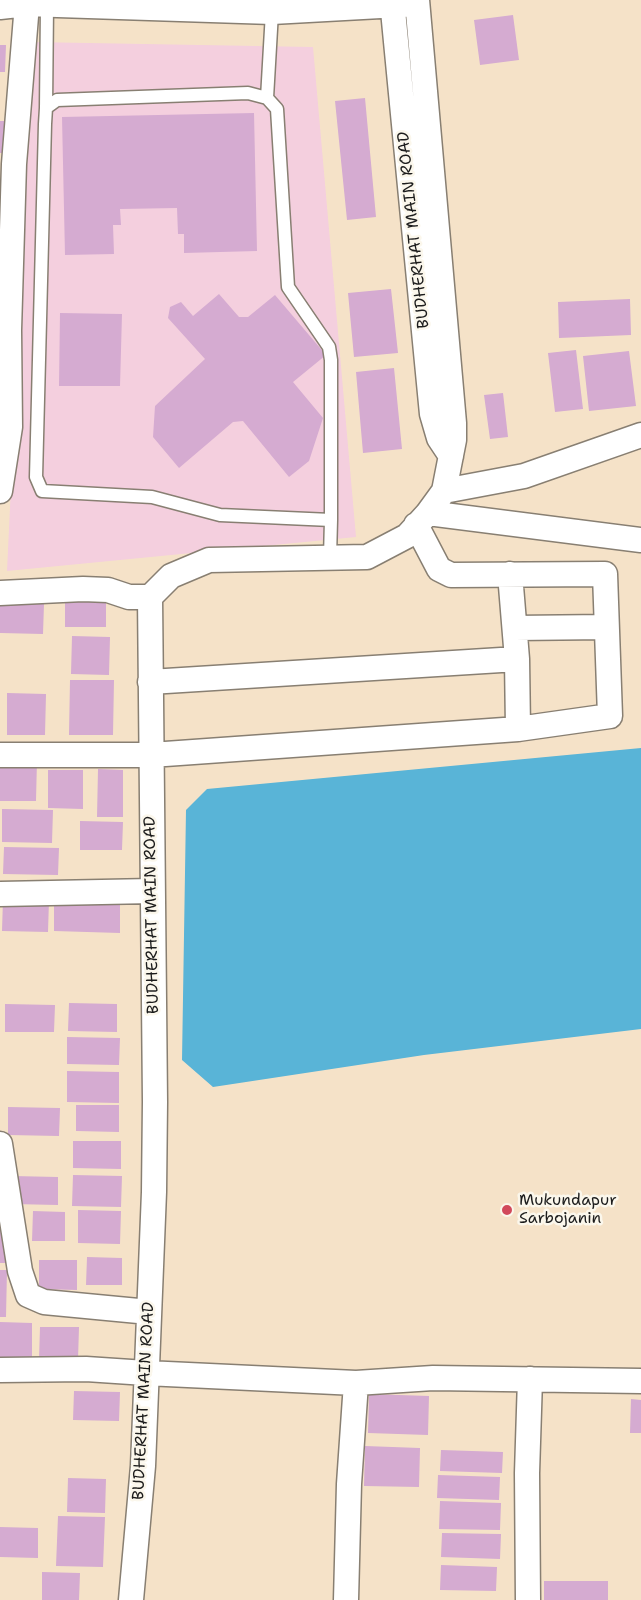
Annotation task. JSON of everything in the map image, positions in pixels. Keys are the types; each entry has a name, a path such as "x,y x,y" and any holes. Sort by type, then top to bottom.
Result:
{"street":[{"path":"0,8 37,4 271,6 417,2"},
{"name":"BUDHERHAT MAIN ROAD","path":"131,1600 143,1466 154,1192 150,597 171,576 209,560 367,557 407,536 444,491 454,440 454,423 417,2"},
{"name":"BUDHERHAT MAIN ROAD","path":"392,3 432,414 439,438 451,456"},
{"path":"0,491 5,428 7,164 37,4"},
{"path":"444,491 524,476 641,435"},
{"path":"0,755 150,755 518,729 610,716 604,574 451,575 439,568 422,519 641,540"},
{"path":"510,574 517,658 518,729"},
{"path":"0,593 92,589 108,590 129,597 150,597"},
{"path":"515,628 606,627"},
{"path":"150,682 517,658"},
{"path":"0,894 152,891"},
{"path":"0,1144 20,1271 28,1294 44,1302 148,1312"},
{"path":"0,1370 87,1369 356,1383 433,1378 641,1381"},
{"path":"528,1600 527,1473 530,1379"},
{"path":"346,1600 349,1484 356,1383"}],"lane":[{"path":"37,4 46,108 36,477 42,491 152,497 220,515 331,520"},
{"path":"267,98 271,6"},
{"path":"46,108 57,100 248,93 267,98 277,109 288,287 329,347 330,353 330,557"}],"shaded area":[{"path":"32,42 313,47 356,537 7,571"}],"water":[{"path":"641,748 641,1029 424,1055 213,1087 182,1060 186,810 207,789"}],"building":[{"path":"513,15 519,60 480,65 474,20"},
{"path":"0,45 6,45 5,72 0,72"},
{"path":"365,98 376,217 347,220 335,101"},
{"path":"254,113 257,251 184,253 184,234 178,234 177,208 120,209 121,225 113,225 114,254 65,255 62,117"},
{"path":"0,121 5,121 5,153 0,153"},
{"path":"391,289 398,353 354,357 348,293"},
{"path":"219,294 239,317 248,317 275,295 326,355 293,382 323,418 309,461 289,477 243,421 233,422 179,468 153,437 155,406 205,359 168,318 170,307 181,302 193,316"},
{"path":"630,299 631,335 559,338 558,302"},
{"path":"60,313 122,314 120,386 59,386"},
{"path":"576,350 583,409 555,412 548,353"},
{"path":"629,351 636,406 589,411 583,356"},
{"path":"394,368 402,449 363,453 356,372"},
{"path":"503,393 508,437 490,439 484,395"},
{"path":"65,600 106,601 106,627 65,627"},
{"path":"0,604 44,604 43,634 0,633"},
{"path":"72,636 110,637 109,675 71,674"},
{"path":"70,680 114,680 113,735 69,735"},
{"path":"7,693 46,694 45,735 7,735"},
{"path":"0,760 37,760 36,801 0,801"},
{"path":"98,769 123,770 123,817 97,817"},
{"path":"48,770 83,770 83,809 48,808"},
{"path":"2,809 53,810 52,843 2,842"},
{"path":"80,821 123,822 122,850 80,850"},
{"path":"4,847 59,848 58,875 3,874"},
{"path":"3,899 49,900 48,932 2,931"},
{"path":"54,899 120,900 120,933 54,931"},
{"path":"69,1003 117,1004 117,1032 68,1031"},
{"path":"5,1004 55,1005 54,1032 5,1032"},
{"path":"67,1037 120,1038 119,1065 67,1064"},
{"path":"67,1071 119,1072 119,1103 67,1102"},
{"path":"76,1105 119,1105 119,1132 76,1131"},
{"path":"8,1107 60,1108 59,1136 8,1135"},
{"path":"73,1141 121,1141 121,1169 73,1168"},
{"path":"73,1175 122,1176 121,1207 72,1206"},
{"path":"12,1176 58,1177 58,1205 12,1204"},
{"path":"78,1210 121,1211 120,1244 78,1243"},
{"path":"33,1211 65,1212 65,1241 32,1241"},
{"path":"0,1231 6,1232 6,1263 0,1263"},
{"path":"87,1257 122,1258 122,1285 86,1285"},
{"path":"39,1260 77,1260 77,1290 39,1289"},
{"path":"0,1270 7,1270 6,1317 0,1317"},
{"path":"0,1322 32,1323 32,1361 0,1361"},
{"path":"40,1327 79,1327 78,1360 39,1360"},
{"path":"74,1391 120,1392 119,1421 73,1420"},
{"path":"369,1394 429,1396 428,1435 368,1433"},
{"path":"631,1399 641,1400 641,1433 630,1433"},
{"path":"365,1446 420,1448 419,1487 364,1486"},
{"path":"441,1450 503,1452 502,1473 440,1471"},
{"path":"438,1475 500,1477 499,1500 437,1498"},
{"path":"68,1478 106,1479 105,1513 67,1512"},
{"path":"440,1501 501,1503 500,1530 439,1529"},
{"path":"58,1516 105,1517 103,1567 56,1566"},
{"path":"0,1527 38,1528 38,1558 0,1557"},
{"path":"442,1533 501,1534 500,1559 441,1557"},
{"path":"441,1565 497,1567 496,1591 440,1590"},
{"path":"42,1572 80,1573 79,1600 42,1600"},
{"path":"544,1581 608,1581 608,1600 544,1600"}],"place":[{"name":"Mukundapur Sarbojanin","path":"507,1210"}]}
